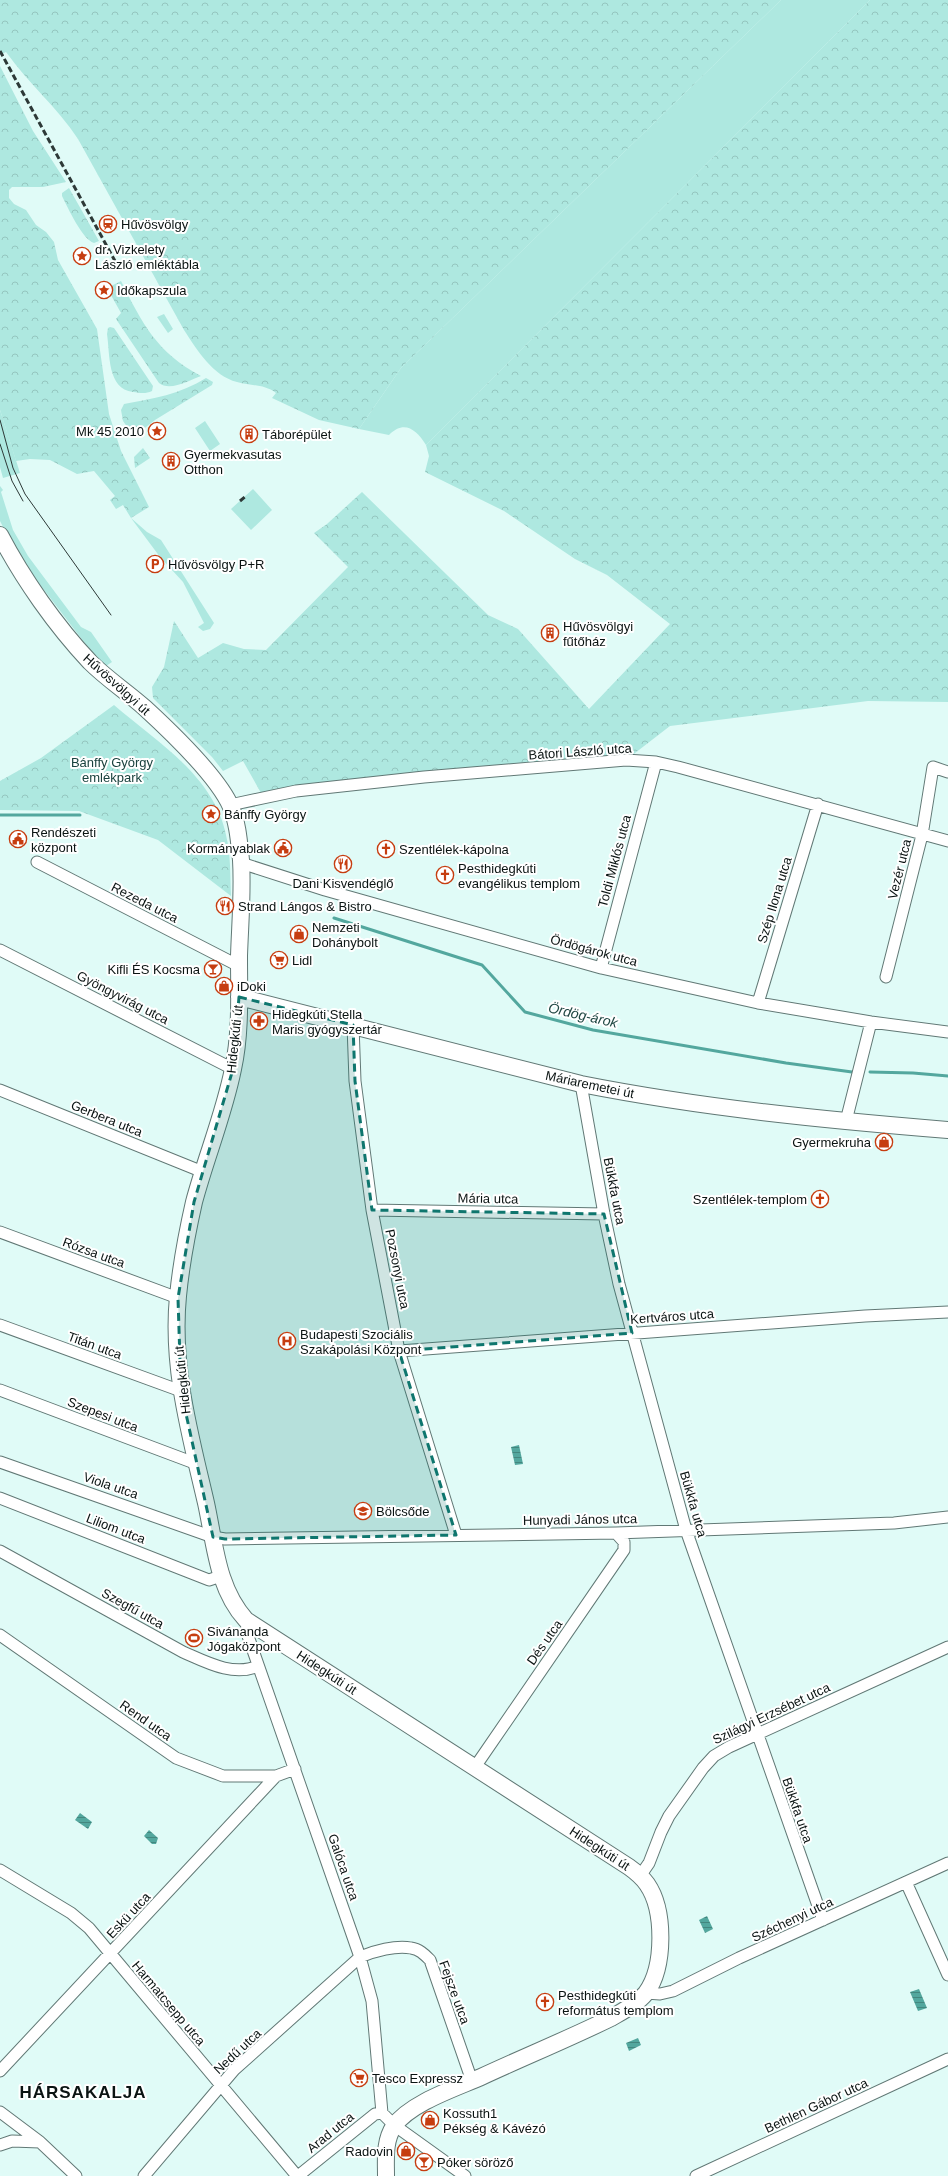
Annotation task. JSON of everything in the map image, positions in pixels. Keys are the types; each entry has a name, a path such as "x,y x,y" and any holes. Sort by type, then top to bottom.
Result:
{"main road":[{"name":"Hűvösvölgyi út","path":"0,535 26,579 78,648 102,673 144,707 197,761 218,785 230,805"},
{"name":"Hidegkúti út","path":"230,805 236,825 241,863 236,1047 233,1069 203,1172 187,1235 178,1298 177,1330 181,1391 221,1576 234,1607 246,1620 478,1762 640,1876 648,1885 656,1907 660,1937 658,1968 646,1993 636,2002 611,2018 472,2081 423,2104 408,2113 394,2125 386,2144 386,2176"},
{"name":"Máriaremetei út","path":"238,996 581,1084 669,1099 846,1121 948,1130"}],"street":[{"name":"Bátori László utca","path":"230,805 296,791 424,777 626,760 656,762 818,804 948,842"},
{"name":"Toldi Miklós utca","path":"601,968 656,762"},
{"name":"Vezér utca","path":"886,977 922,835 933,767 948,772"},
{"name":"Szép Ilona utca","path":"758,1003 818,804"},
{"name":"Rezeda utca","path":"38,862 239,966"},
{"name":"Ördögárok utca","path":"241,863 324,890 601,968 758,1003 871,1022 948,1032"},
{"name":"Gyöngyvirág utca","path":"0,950 233,1069"},
{"path":"846,1121 871,1022"},
{"name":"Pozsonyi utca","path":"353,1026 355,1081 372,1210 399,1351 456,1535"},
{"name":"Bükkfa utca","path":"581,1084 604,1214 632,1333 686,1530 823,1920"},
{"name":"Gerbera utca","path":"0,1090 203,1172"},
{"name":"Mária utca","path":"372,1210 604,1214"},
{"name":"Rózsa utca","path":"0,1232 178,1298"},
{"name":"Kertváros utca","path":"399,1351 632,1333 948,1312"},
{"name":"Titán utca","path":"0,1325 181,1391"},
{"name":"Szepesi utca","path":"0,1390 197,1464"},
{"name":"Viola utca","path":"0,1462 213,1537"},
{"name":"Liliom utca","path":"0,1498 209,1580 221,1576"},
{"name":"Hunyadi János utca","path":"213,1537 229,1539 616,1533 894,1523 948,1516"},
{"name":"Dés utca","path":"478,1762 624,1550 624,1542 616,1533"},
{"name":"Szegfű utca","path":"0,1551 183,1652 213,1665 234,1670 247,1671 258,1666"},
{"name":"Galóca utca","path":"246,1620 248,1636 258,1666 360,1957 372,2001 382,2113"},
{"name":"Rend utca","path":"0,1635 176,1758 223,1776 276,1776 295,1769"},
{"name":"Szilágyi Erzsébet utca","path":"640,1876 649,1863 669,1816 703,1768 714,1756 948,1647"},
{"name":"Eskü utca","path":"0,2071 276,1776"},
{"name":"Széchenyi utca","path":"646,1993 660,1994 673,1991 948,1863"},
{"name":"Harmatcsepp utca","path":"0,1870 71,1913 89,1928 297,2176"},
{"path":"906,1882 948,1976"},
{"name":"Fejsze utca","path":"360,1957 396,1949 412,1948 422,1952 430,1960 472,2081"},
{"name":"Nedű utca","path":"144,2176 234,2070 360,1957"},
{"name":"Bethlen Gábor utca","path":"696,2176 948,2059"},
{"path":"0,2112 40,2142 76,2176"},
{"path":"382,2113 394,2125 465,2176"},
{"name":"Arad utca","path":"297,2176 371,2118 382,2113"},
{"path":"0,2145 12,2141 40,2142"}],"highlighted area":[{"path":"239,997 353,1025 355,1081 372,1210 604,1214 632,1333 399,1351 456,1535 225,1539 213,1537 181,1391 178,1298 194,1202 233,1069"}],"green space":[{"path":"0,0 781,0 401,368 359,429 319,420 272,398 276,393 267,388 228,379 206,361 184,330 70,127 6,52 0,55"},
{"path":"781,0 870,0 426,445 414,431 405,427 394,430 389,435 359,429 401,368"},
{"path":"870,0 948,0 948,702 868,701 670,726 626,760 261,793 243,761 223,771 212,757 153,698 152,687 164,667 174,621 198,658 223,643 244,649 266,650 348,567 314,533 327,524 362,492 488,615 518,629 589,709 670,624 607,575 575,559 504,511 425,472 429,456 426,445"},
{"path":"0,66 33,131 66,182 43,187 12,187 9,190 9,198 14,204 26,210 36,225 46,232 54,242 58,260 97,329 109,414 121,451 149,507 131,518 123,505 116,509 110,500 115,496 94,471 77,474 50,460 30,459 16,461 0,410"},
{"path":"69,188 99,241 94,243 89,240 80,230 62,196 62,193"},
{"path":"121,281 152,336 173,357 201,376 174,386 159,383 116,319 121,313 107,288"},
{"path":"164,314 173,329 168,333 157,317"},
{"path":"108,328 114,328 153,386 152,391 145,393 133,392 118,384 114,378 111,369 107,334"},
{"path":"206,378 213,382 212,385 155,420 141,431 130,431 123,421 121,410 124,404 156,398 176,392 196,384"},
{"path":"0,410 20,473 3,478 0,467"},
{"path":"205,421 220,444 210,451 195,428"},
{"path":"143,448 150,458 135,468 134,457"},
{"path":"0,486 3,490 1,492 13,530 28,556 81,627 91,632 112,662 106,666 87,646 18,556 0,521"},
{"path":"253,489 272,510 251,530 231,509"},
{"path":"131,518 147,532 161,540 214,623 210,629 203,631 198,627 204,623 183,582 160,557"},
{"name":"Bánffy György emlékpark","path":"114,705 182,762 197,778 209,795 220,814 228,843 231,896 158,840 79,811 0,810 0,781 41,758"}],"shaded area":[{"path":"519,1445 523,1464 515,1465 511,1447"},
{"path":"80,1813 92,1822 88,1829 75,1820"},
{"path":"149,1830 158,1838 156,1844 152,1844 144,1836"},
{"path":"707,1916 713,1929 705,1933 699,1920"},
{"path":"919,1989 927,2008 918,2011 910,1992"},
{"path":"638,2038 641,2045 629,2051 626,2043"}],"waterway":[{"name":"Ördög-árok","path":"0,815 80,815"},
{"name":"Ördög-árok","path":"334,918 482,965 525,1012 593,1030 786,1063 852,1072"},
{"name":"Ördög-árok","path":"870,1072 913,1073 948,1076"}],"tram line":[{"path":"0,420 13,468 25,494 111,615"},
{"path":"0,444 12,481 23,501"}],"railway":[{"path":"0,51 115,261"},
{"path":"240,501 246,496"}],"place":[{"name":"Hűvösvölgy","path":"108,224"},
{"name":"dr. Vizkelety László emléktábla","path":"82,256"},
{"name":"Időkapszula","path":"104,290"},
{"name":"Mk 45 2010","path":"157,431"},
{"name":"Táborépület","path":"249,434"},
{"name":"Gyermekvasutas Otthon","path":"171,461"},
{"name":"Hűvösvölgy P+R","path":"155,564"},
{"name":"Hűvösvölgyi fűtőház","path":"550,633"},
{"name":"Bánffy György","path":"211,814"},
{"name":"Rendészeti központ","path":"18,839"},
{"name":"Kormányablak","path":"283,848"},
{"name":"Szentlélek-kápolna","path":"386,849"},
{"name":"Dani Kisvendéglő","path":"343,864"},
{"name":"Pesthidegkúti evangélikus templom","path":"445,875"},
{"name":"Strand Lángos & Bistro","path":"225,906"},
{"name":"Nemzeti Dohánybolt","path":"299,934"},
{"name":"Lidl","path":"279,960"},
{"name":"Kifli ÉS Kocsma","path":"213,969"},
{"name":"iDoki","path":"224,986"},
{"name":"Hidegkúti Stella Maris gyógyszertár","path":"259,1021"},
{"name":"Gyermekruha","path":"884,1142"},
{"name":"Szentlélek-templom","path":"820,1199"},
{"name":"Budapesti Szociális Szakápolási Központ","path":"287,1341"},
{"name":"Bölcsőde","path":"363,1511"},
{"name":"Sivánanda Jógaközpont","path":"194,1638"},
{"name":"Pesthidegkúti református templom","path":"545,2002"},
{"name":"Tesco Expressz","path":"359,2078"},
{"name":"Kossuth1 Pékség & Kávézó","path":"430,2120"},
{"name":"Radovin","path":"406,2151"},
{"name":"Póker söröző","path":"424,2162"}],"district":[{"name":"HÁRSAKALJA","path":"83,2092"}]}
